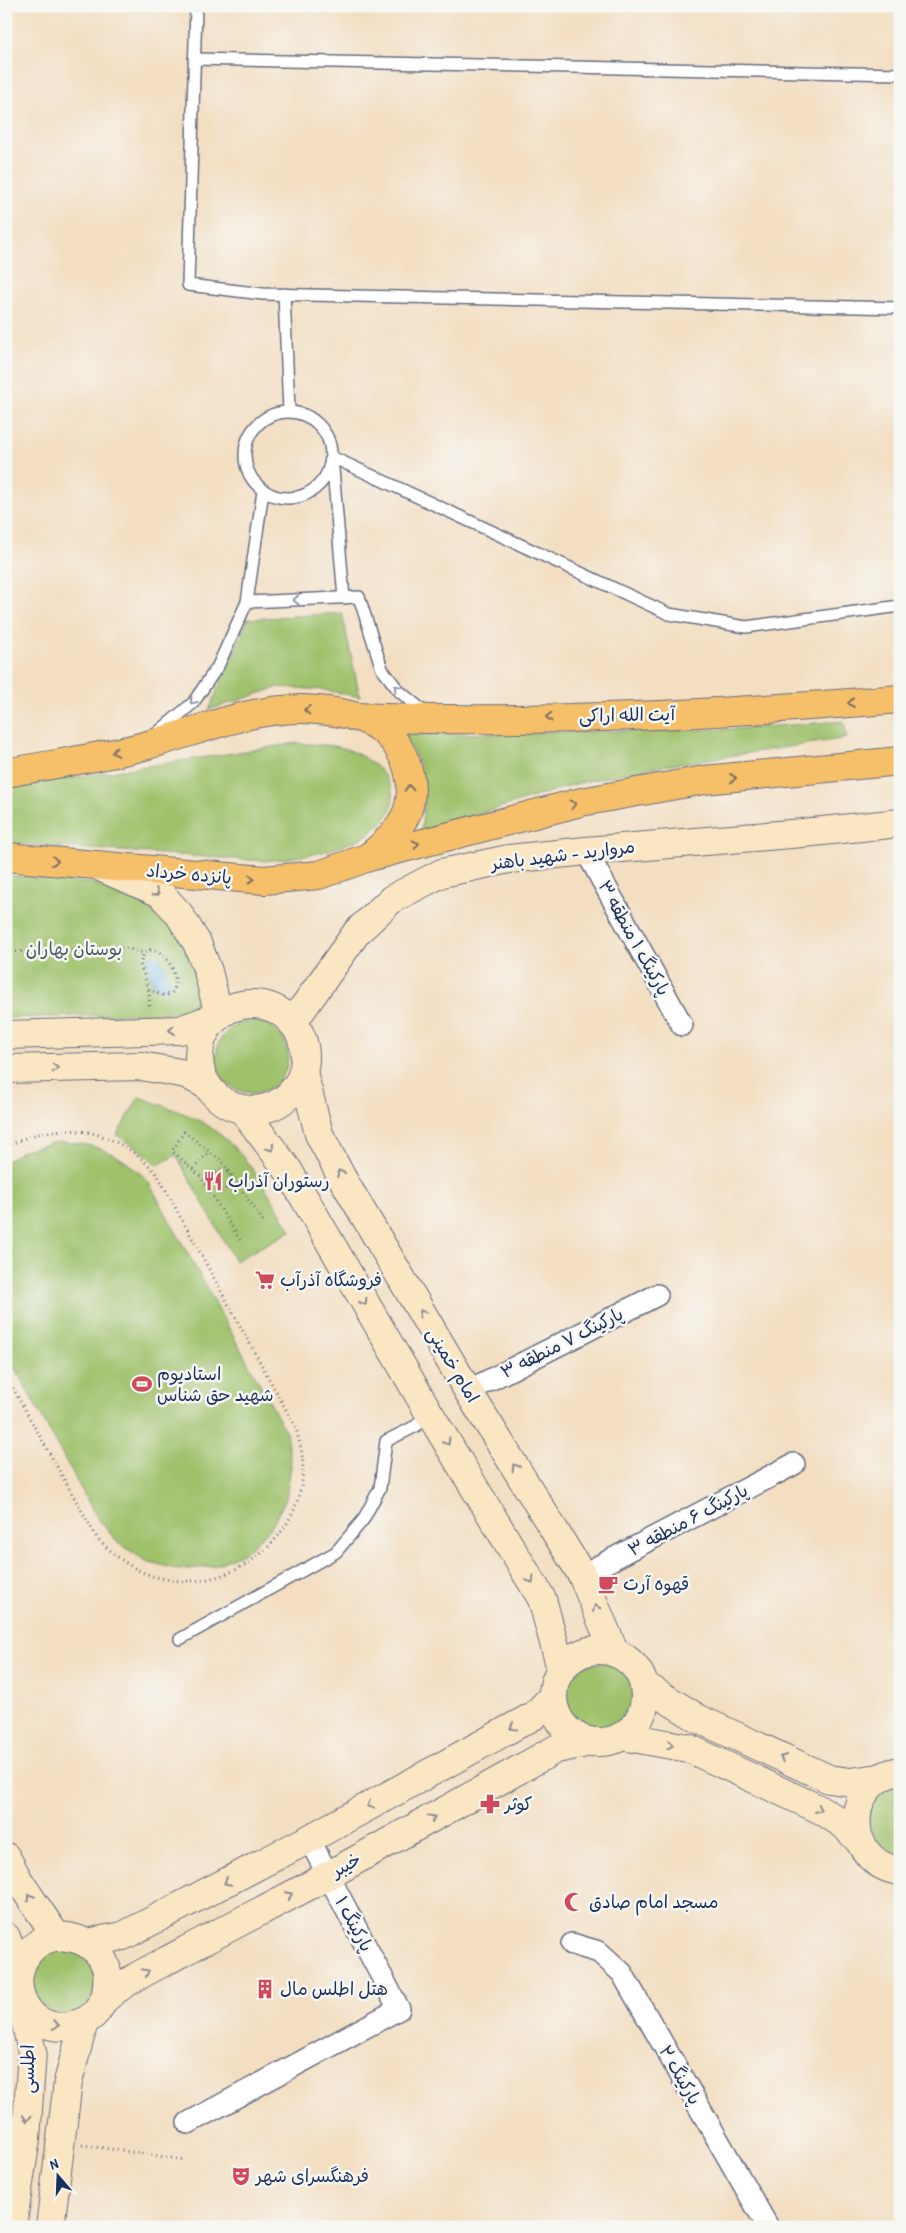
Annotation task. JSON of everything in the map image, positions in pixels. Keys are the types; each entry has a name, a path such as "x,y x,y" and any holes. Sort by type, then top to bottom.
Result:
{"main road":[{"name":"آیت الله اراکی","path":"355,717 434,720 718,713 900,699"},
{"path":"6,772 142,747 248,716 275,711 320,710 355,717 376,725 386,734 404,756 408,770 409,806 399,827 384,844 369,856"},
{"path":"369,856 590,800 704,780 900,761"},
{"name":"پانزده خرداد","path":"6,856 264,880 319,875 369,856"}],"street":[{"name":"مروارید - شهید باهنر","path":"293,1022 356,932 392,900 442,873 509,859 586,850 803,833 900,823"},
{"name":"پارکینگ ۱ منطقه ۳","path":"586,850 682,1025"},
{"path":"96,865 160,893 179,914 197,943 208,971 219,1016"},
{"path":"6,1035 180,1030 219,1016 237,1006 257,1004 283,1013 293,1022 300,1033 306,1059 303,1072 296,1086 286,1098 265,1108 242,1109 230,1105 219,1098 208,1086 186,1074 140,1066 6,1069"},
{"path":"208,1086 202,1072 199,1057 202,1042 208,1028 219,1016"},
{"name":"امام خمینی","path":"303,1072 319,1134 341,1176 468,1391 582,1575 615,1653"},
{"path":"242,1109 288,1170 428,1412 542,1598 561,1669"},
{"name":"پارکینگ ۷ منطقه ۳","path":"468,1391 656,1295"},
{"name":"پارکینگ ۶ منطقه ۳","path":"582,1575 794,1464"},
{"path":"600,1650 615,1653 628,1660 638,1671 644,1684 645,1700 642,1714 633,1727 622,1736 607,1742 591,1742 576,1737 564,1727 556,1714 551,1698 554,1683 561,1669 572,1658 585,1652 600,1650"},
{"path":"644,1684 700,1719 828,1779 850,1782 889,1775"},
{"path":"87,1943 124,1936 309,1839 535,1715 551,1698"},
{"path":"622,1736 688,1748 823,1811 844,1825 871,1856 883,1866 899,1872"},
{"name":"خیبر","path":"105,1999 138,1976 328,1875 556,1749 591,1742"},
{"path":"862,1844 857,1830 858,1808 868,1789 889,1775"},
{"name":"پارکینگ ۱","path":"188,2123 399,2009 309,1839"},
{"path":"6,1857 57,1936"},
{"path":"57,1936 72,1937 87,1943 99,1954 106,1968 108,1983 105,1999 96,2012 84,2022 70,2026 55,2026 42,2022 30,2013 21,2001 18,1988 18,1974 22,1960 31,1949 43,1941 57,1936"},
{"path":"6,1937 18,1974"},
{"name":"پارکینگ ۲","path":"572,1944 599,1952 622,1973 768,2227"},
{"name":"اطلسی","path":"12,2227 26,2139 32,2052 21,2001"},
{"path":"50,2227 68,2082 84,2022"}],"lane":[{"path":"196,6 188,285 263,294 900,308"},
{"path":"194,59 900,74"},
{"path":"284,294 288,411"},
{"path":"332,457 329,470 323,482 313,491 301,496 288,498 275,496 264,491 254,481 247,469 245,455 247,442 253,429 275,413 288,411 303,414 315,420 325,430 330,443 332,457 344,598"},
{"path":"332,457 669,614 746,627 900,606"},
{"path":"142,747 193,703 218,666 247,602 264,491"},
{"path":"247,602 359,598 382,668 399,691 434,720"},
{"path":"180,1639 336,1552 362,1520 380,1488 386,1441 416,1426 428,1412"}],"path":[{"path":"6,952 125,948 144,953 150,950 157,950 164,954 176,979 176,986 171,993 163,995 149,989 140,964 144,953"},
{"path":"6,1147 28,1137 56,1130 94,1133 128,1148 144,1160 156,1174 261,1360 296,1428 303,1466 297,1503 289,1520 279,1536 251,1562 216,1578 179,1581 160,1578 142,1572 125,1563 97,1538 6,1376"},
{"path":"240,1240 193,1169 172,1151 184,1132 222,1161 265,1224"},
{"path":"193,1169 210,1152"},
{"path":"208,1189 208,1179 211,1174 222,1170 230,1173"},
{"path":"208,1189 222,1192 226,1189 230,1173"},
{"path":"100,2148 186,2160"}],"green space":[{"path":"342,613 360,697 325,690 279,687 209,710 248,619"},
{"path":"844,721 847,738 650,768 579,783 421,832 424,781 417,760 403,735 733,729"},
{"path":"297,743 340,747 358,754 369,761 387,780 392,791 393,802 389,814 366,836 340,847 303,856 264,861 6,843 6,788"},
{"name":"بوستان بهاران","path":"6,875 139,888 171,911 200,990 192,1006 176,1013 6,1018"},
{"path":"252,1021 272,1027 282,1037 288,1057 282,1077 272,1087 252,1093 232,1087 222,1077 216,1057 222,1037 232,1027"},
{"path":"139,1097 193,1118 223,1137 235,1148 256,1174 291,1231 235,1261 176,1155 158,1165 139,1149 117,1135"},
{"name":"استادیوم شهید حق شناس","path":"57,1142 84,1144 107,1151 128,1164 148,1181 286,1432 291,1466 286,1499 270,1529 245,1552 214,1566 179,1570 146,1561 118,1543 96,1516 6,1352 6,1161 24,1150"},
{"path":"599,1663 612,1666 623,1673 630,1684 633,1697 630,1710 623,1721 612,1728 599,1731 586,1728 575,1721 568,1710 565,1697 568,1684 575,1673 586,1666"},
{"path":"900,1784 900,1855 890,1851 881,1844 870,1826 869,1816 871,1806 876,1797 887,1789"},
{"path":"63,1948 75,1951 86,1958 93,1969 96,1981 93,1993 86,2004 75,2011 63,2014 51,2011 40,2004 33,1993 30,1981 33,1969 40,1958 51,1951"}],"water":[{"path":"152,955 160,958 170,980 168,988 163,989 154,986 146,963 146,960"}],"place":[{"name":"رستوران آذراب","path":"213,1181"},
{"name":"فروشگاه آذرآب","path":"265,1280"},
{"name":"استادیوم شهید حق شناس","path":"142,1384"},
{"name":"قهوه آرت","path":"608,1584"},
{"name":"کوثر","path":"490,1804"},
{"name":"مسجد امام صادق","path":"574,1902"},
{"name":"هتل اطلس مال","path":"265,1989"},
{"name":"فرهنگسرای شهر","path":"241,2176"}]}
